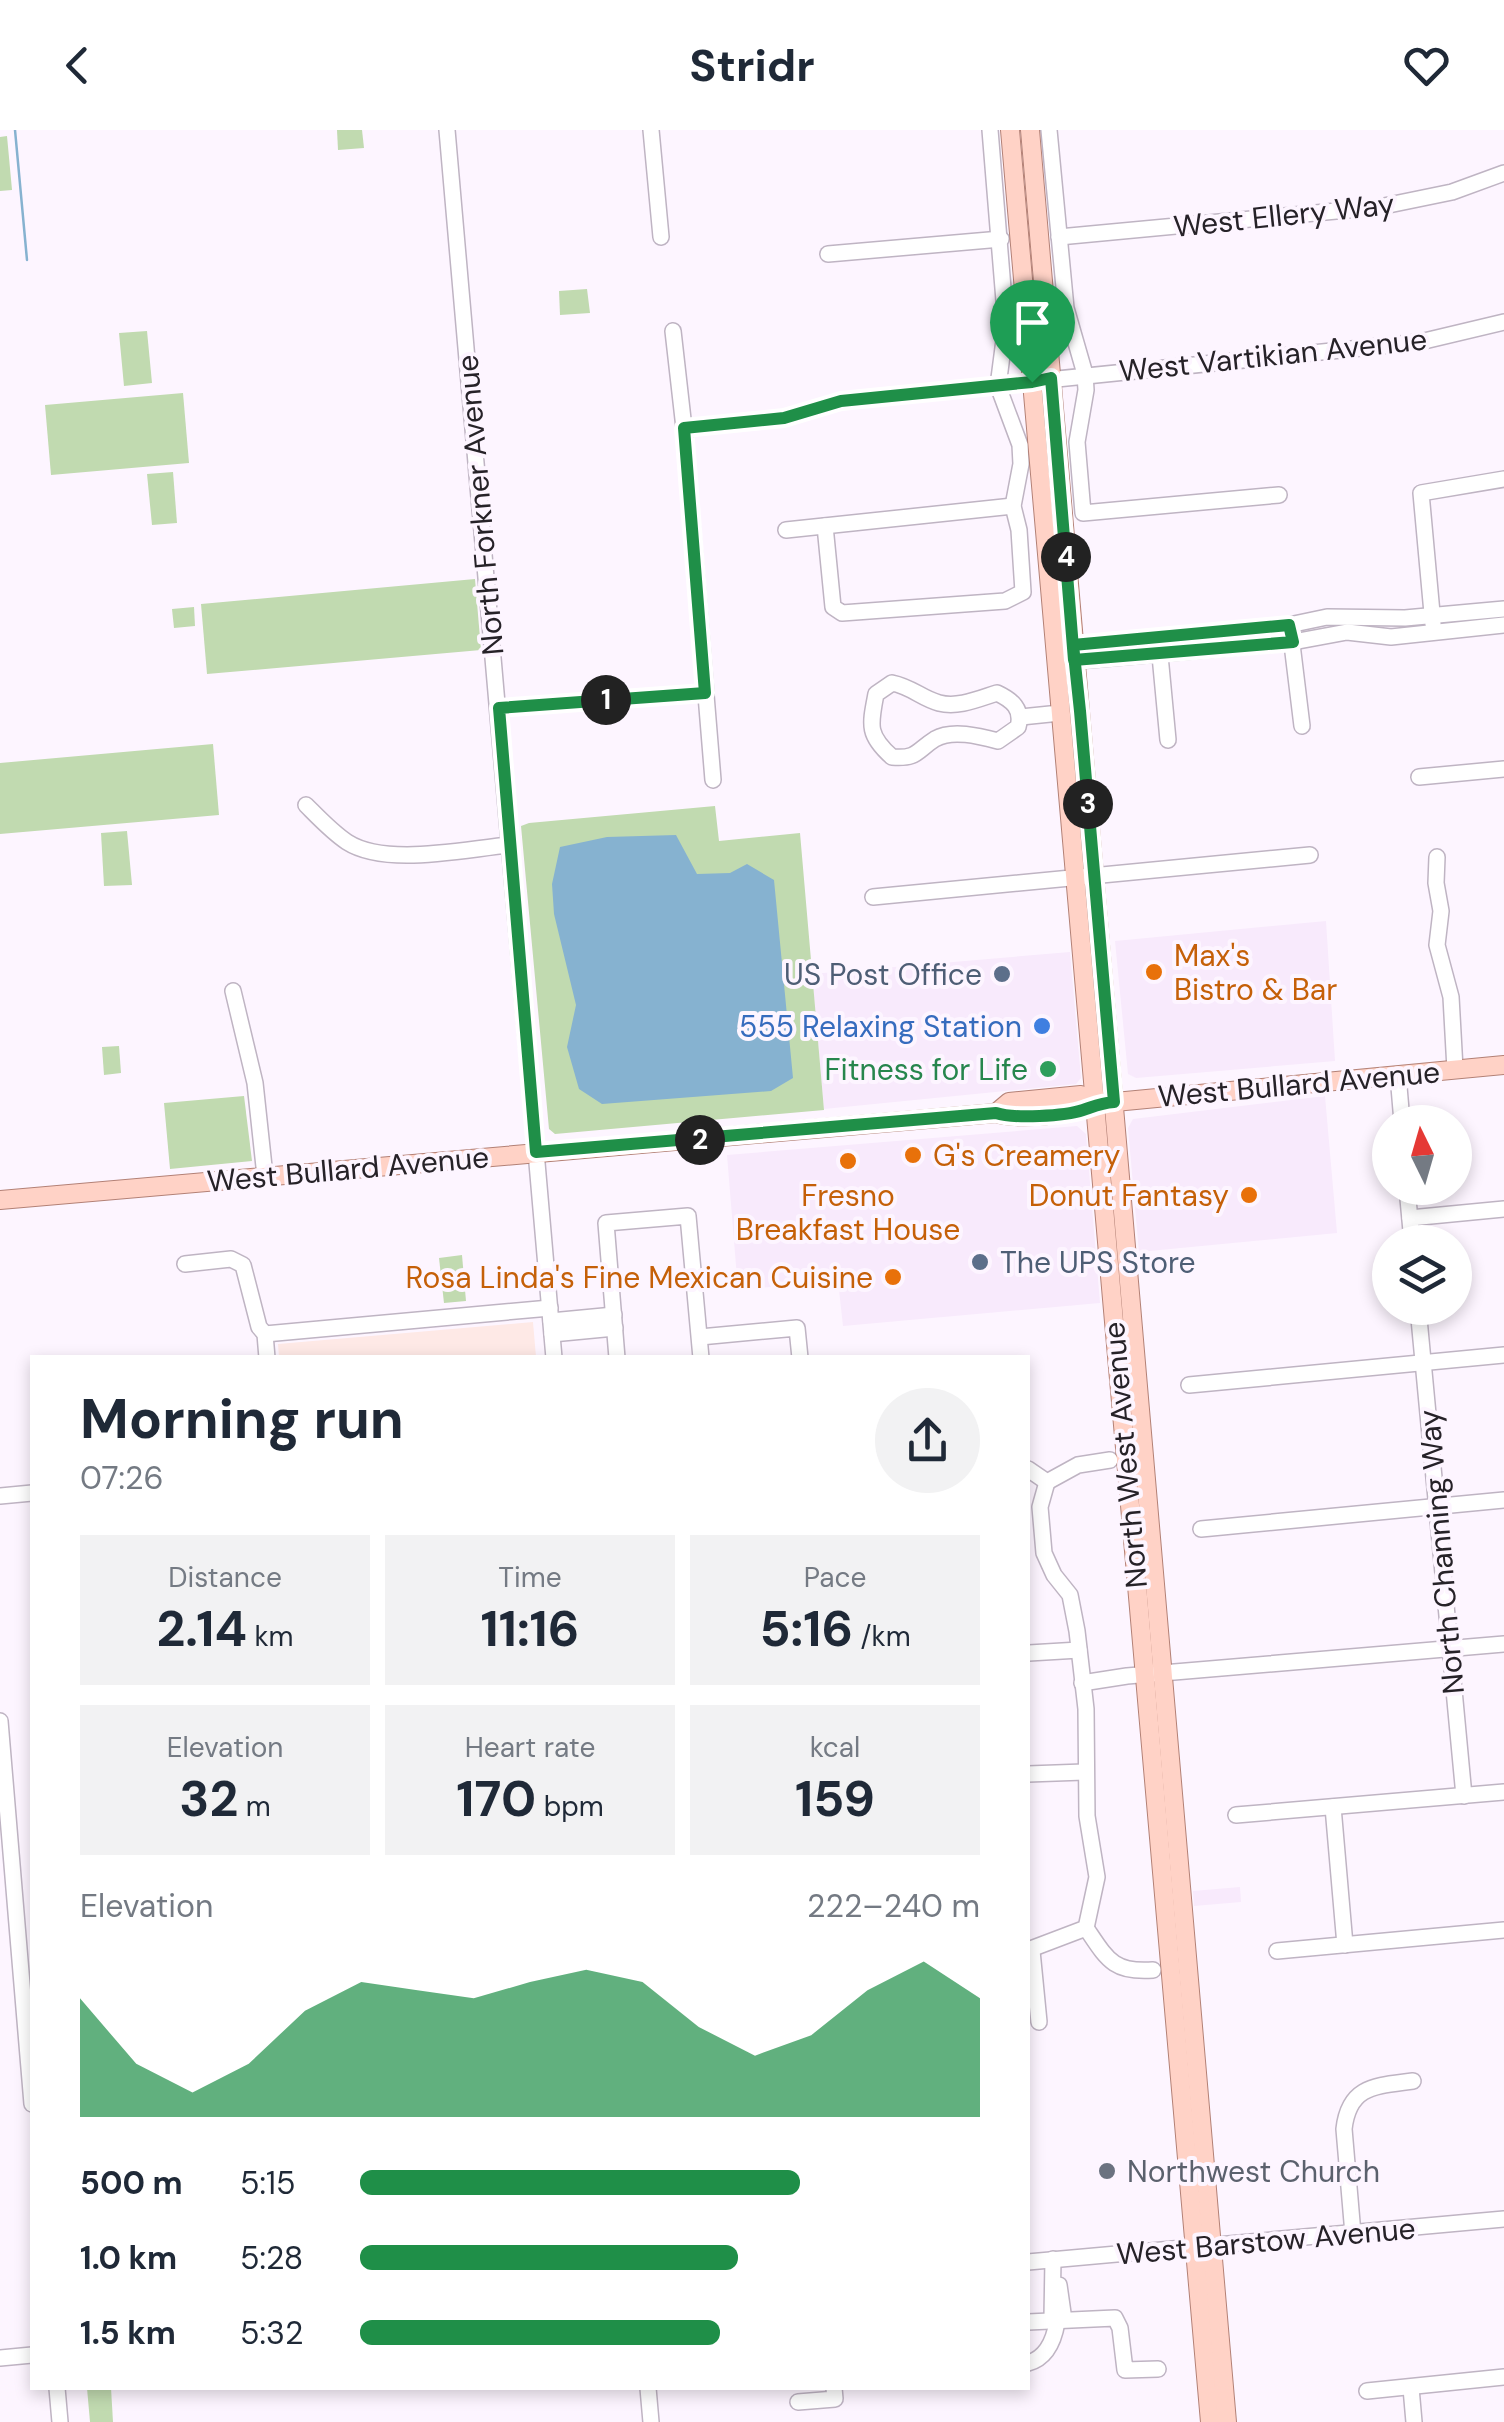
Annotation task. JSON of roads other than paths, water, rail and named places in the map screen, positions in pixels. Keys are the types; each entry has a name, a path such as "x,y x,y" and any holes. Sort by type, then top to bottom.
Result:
{"main road":[{"name":"North West Avenue","path":"1010,130 1042,380"},
{"name":"North West Avenue","path":"1030,130 1042,380 1064,654 1095,878 1150,1523 1154,1674"},
{"name":"North West Avenue","path":"1064,654 1060,713 1116,1354 1154,1674 1205,2246 1228,2422"},
{"name":"West Bullard Avenue","path":"0,1200 996,1113 1009,1102 1064,1097 1081,1096 1094,1104 1504,1065"},
{"path":"1116,1354 1122,1356 1128,1367 1140,1482 1150,1523"},
{"name":"North West Avenue","path":"1205,2246 1210,2422"}],"street":[{"name":"North Forkner Avenue","path":"447,130 554,1355"},
{"path":"652,130 661,237"},
{"path":"825,526 829,592 832,606 842,613 1005,601 1023,592 1019,530 1013,506 1020,446 998,386 1006,325 990,130"},
{"path":"1049,130 1066,308 1082,358 1086,390 1077,442 1083,513 1279,495"},
{"name":"West Ellery Way","path":"1059,236 1379,207 1452,192 1504,173"},
{"path":"828,254 1001,240"},
{"name":"West Vartikian Avenue","path":"684,428 784,418 841,401 1420,342 1504,322"},
{"path":"672,332 684,428 713,780"},
{"path":"1433,623 1421,493 1504,479"},
{"path":"786,530 1013,506"},
{"path":"1159,645 1293,642 1347,632 1391,637 1433,623 1504,609"},
{"path":"1064,654 1159,645 1326,618 1356,616 1504,624"},
{"path":"1289,625 1302,726"},
{"path":"1159,645 1168,740"},
{"path":"892,684 910,686 940,704 966,704 997,693 1013,700 1021,717 1018,728 998,742 967,734 938,737 918,755 906,758 892,757 882,748 873,736 871,719 876,694 892,684"},
{"path":"499,708 705,693"},
{"path":"1021,717 1060,713"},
{"path":"1419,777 1504,768"},
{"path":"306,806 348,843 369,852 407,854 510,845"},
{"path":"873,898 1310,855"},
{"path":"1438,857 1436,883 1441,920 1437,946 1451,997 1456,1070"},
{"path":"233,991 255,1082 265,1176"},
{"path":"1398,1074 1401,1105"},
{"path":"1409,1205 1411,1225"},
{"path":"1410,1218 1504,1209"},
{"path":"618,1355 606,1223 688,1216 702,1355"},
{"path":"185,1264 231,1259 243,1265 258,1327 266,1334 614,1321"},
{"name":"North Channing Way","path":"1420,1325 1464,1796"},
{"path":"700,1337 796,1328 800,1355"},
{"path":"266,1334 267,1355"},
{"path":"1189,1385 1504,1356"},
{"path":"1110,1460 1078,1465 1046,1482 1040,1506 1044,1553 1070,1595 1086,1709 1084,1772 1097,1877 1086,1928 1108,1960 1130,1972 1153,1970"},
{"path":"1030,1470 1046,1482"},
{"path":"0,1496 30,1493"},
{"path":"1201,1529 1504,1500"},
{"path":"1082,1682 1504,1644"},
{"path":"1030,1653 1078,1650"},
{"path":"0,1721 3,1782 24,1883 30,2049"},
{"path":"1030,1774 1084,1772"},
{"path":"1236,1816 1504,1792"},
{"path":"1333,1807 1345,1945"},
{"path":"1039,2022 1030,1951 1086,1928"},
{"path":"1277,1951 1504,1930"},
{"path":"1353,2234 1346,2114 1352,2100 1363,2091 1413,2081"},
{"name":"West Barstow Avenue","path":"1030,2262 1504,2219"},
{"path":"1052,2260 1052,2318 1057,2322"},
{"path":"1030,2322 1115,2318 1120,2328 1125,2370 1158,2369"},
{"path":"1030,2362 1042,2356 1054,2339 1057,2322"},
{"path":"0,2358 30,2355"},
{"path":"1367,2391 1504,2377"},
{"path":"1411,2388 1414,2422"},
{"path":"57,2390 60,2422"},
{"path":"648,2390 650,2422"},
{"path":"798,2402 835,2399 834,2390"}],"water":[{"path":"676,835 697,874 730,873 747,864 774,880 793,1078 771,1091 602,1104 579,1089 567,1047 576,1005 554,914 552,884 560,847 607,837"}],"waterway":[{"path":"15,130 27,260"}],"place":[{"name":"Max's Bistro & Bar","path":"1154,972"},
{"name":"US Post Office","path":"1002,974"},
{"name":"555 Relaxing Station","path":"1042,1026"},
{"name":"Fitness for Life","path":"1048,1069"},
{"name":"G's Creamery","path":"913,1155"},
{"name":"Fresno Breakfast House","path":"848,1161"},
{"name":"Donut Fantasy","path":"1249,1195"},
{"name":"The UPS Store","path":"980,1262"},
{"name":"Rosa Linda's Fine Mexican Cuisine","path":"893,1277"},
{"name":"Northwest Church","path":"1107,2171"}]}
